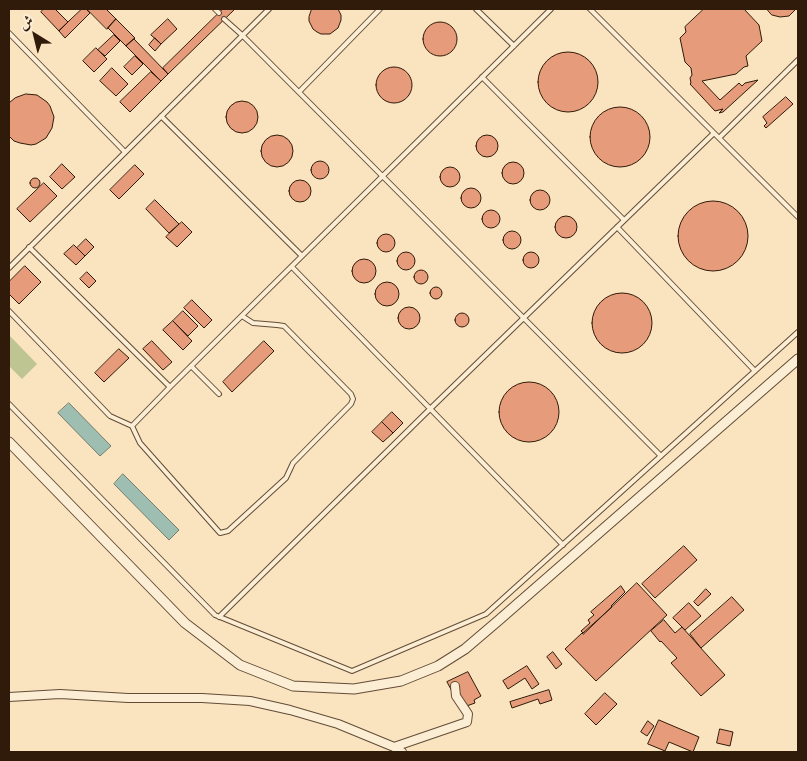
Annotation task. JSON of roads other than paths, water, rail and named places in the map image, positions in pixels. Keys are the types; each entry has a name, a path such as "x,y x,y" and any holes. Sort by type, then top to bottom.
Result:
{"street":[{"path":"9,442 185,623 240,665 293,686 354,689 401,681 438,666 465,649 798,359"},
{"path":"394,747 467,722 468,714 456,696 455,686"},
{"path":"9,697 60,694 250,701 338,724 402,752"}],"lane":[{"path":"214,9 218,13"},
{"path":"9,268 269,9"},
{"path":"298,92 380,9"},
{"path":"476,9 514,46"},
{"path":"132,426 551,9"},
{"path":"590,9 798,217"},
{"path":"224,19 660,456"},
{"path":"9,33 125,152"},
{"path":"719,138 798,60"},
{"path":"482,78 624,220"},
{"path":"161,116 302,256"},
{"path":"219,617 714,133"},
{"path":"617,227 755,371"},
{"path":"29,247 170,387"},
{"path":"292,267 562,545"},
{"path":"9,311 110,416 132,426 140,443 220,533 228,531 286,478 293,463 351,404 353,399 351,394 284,326 253,324 242,316"},
{"path":"9,404 215,615 352,671 486,614 798,332"},
{"path":"192,366 219,394"}]}
